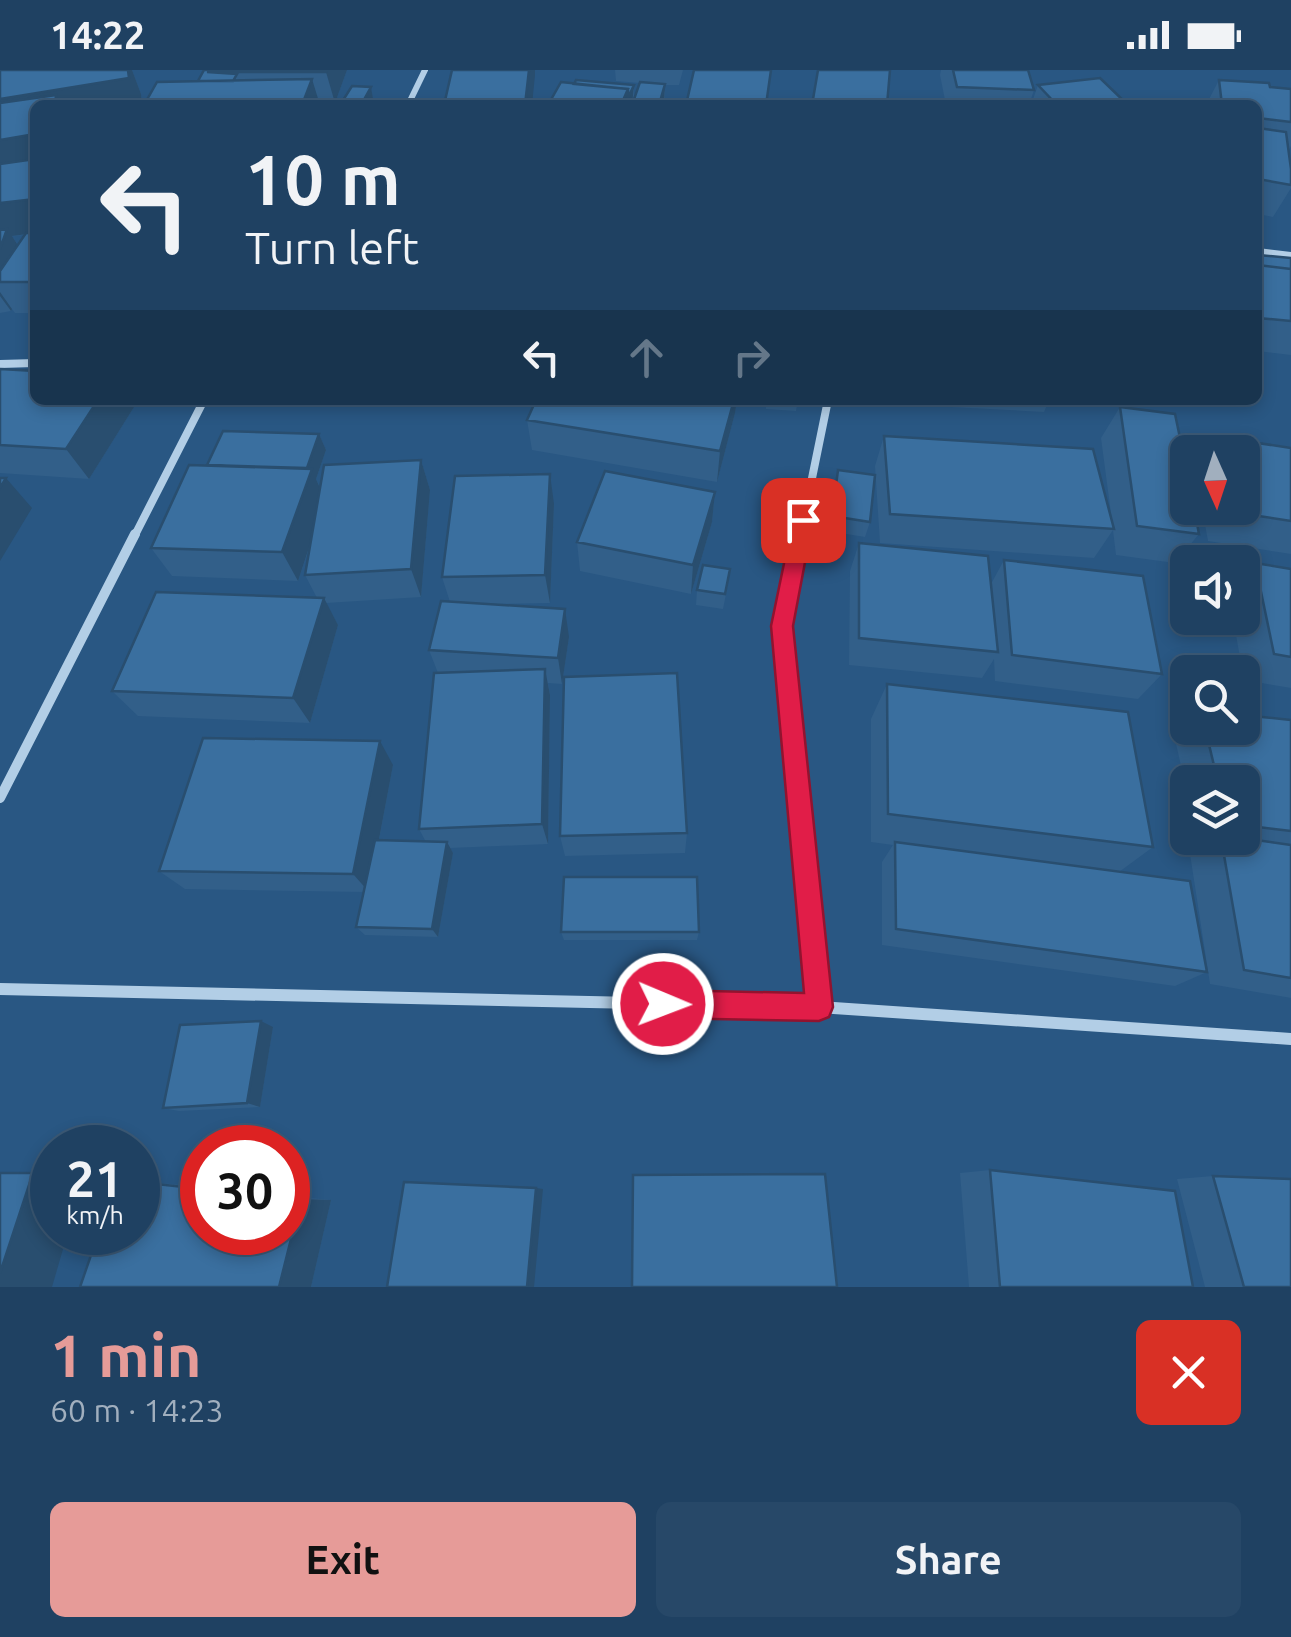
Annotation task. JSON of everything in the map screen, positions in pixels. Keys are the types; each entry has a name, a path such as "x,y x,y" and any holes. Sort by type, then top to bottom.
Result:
{"street":[{"path":"410,100 425,70"},
{"path":"1262,251 1291,255"},
{"path":"0,364 30,363"},
{"path":"0,798 201,405"},
{"path":"819,1007 782,626 827,405"},
{"path":"0,989 819,1007 1291,1039"}],"building":[{"path":"0,70 128,70 129,78 0,99"},
{"path":"204,70 240,72 207,72 237,74 233,81 198,81"},
{"path":"240,70 327,70 239,72"},
{"path":"452,70 529,70 526,100 445,100"},
{"path":"694,70 771,70 767,100 687,100"},
{"path":"818,70 890,70 887,100 813,100"},
{"path":"953,70 1028,70 1034,90 957,87"},
{"path":"1100,78 1123,100 1052,100 1038,85"},
{"path":"312,79 304,100 147,100 157,82"},
{"path":"576,80 634,85 628,98 628,89 574,84"},
{"path":"1219,80 1269,83 1270,87 1291,89 1291,122 1262,118 1262,100 1221,100"},
{"path":"561,82 628,89 623,100 551,100"},
{"path":"640,82 665,84 660,100 634,100"},
{"path":"352,86 371,87 364,100 343,100"},
{"path":"56,95 56,100 30,100 30,135 0,140 0,103"},
{"path":"1262,129 1286,132 1291,185 1262,180"},
{"path":"30,160 30,200 0,203 0,164"},
{"path":"7,229 0,249 0,230"},
{"path":"26,233 30,233 30,282 0,282 0,271"},
{"path":"1262,255 1291,258 1291,269 1262,265"},
{"path":"1262,265 1291,269 1291,321 1262,318"},
{"path":"0,369 30,371 30,405 95,405 66,449 0,445"},
{"path":"534,405 733,405 720,451 527,420"},
{"path":"1120,407 1175,414 1179,435 1170,435 1170,525 1197,525 1199,534 1137,526"},
{"path":"223,431 319,434 307,468 207,465"},
{"path":"884,436 1093,449 1114,529 890,514"},
{"path":"1260,443 1291,448 1291,521 1260,516"},
{"path":"421,460 411,569 305,575 324,465"},
{"path":"189,465 312,469 282,552 151,548"},
{"path":"838,470 875,475 870,522 832,516"},
{"path":"605,471 715,492 693,565 577,542"},
{"path":"550,474 545,575 442,577 455,476"},
{"path":"859,543 988,556 998,652 859,638"},
{"path":"1004,560 1143,576 1162,674 1012,655"},
{"path":"1260,564 1291,569 1291,657 1274,654 1260,587"},
{"path":"703,565 730,569 725,594 697,590"},
{"path":"156,592 324,598 293,698 112,691"},
{"path":"441,601 565,609 558,658 429,650"},
{"path":"545,669 542,824 419,829 434,673"},
{"path":"677,673 687,833 560,836 564,677"},
{"path":"887,684 1128,712 1153,847 888,814"},
{"path":"1260,717 1291,720 1291,831 1260,827 1260,765 1214,765 1209,745 1260,745"},
{"path":"203,738 380,741 353,874 159,871"},
{"path":"375,840 447,842 432,929 356,927"},
{"path":"1260,841 1291,845 1291,978 1244,970 1224,855 1260,855"},
{"path":"895,842 1190,881 1207,972 896,929"},
{"path":"564,877 697,877 699,932 561,932"},
{"path":"261,1021 247,1103 163,1108 180,1025"},
{"path":"990,1170 1175,1191 1193,1287 1000,1287"},
{"path":"0,1173 30,1173 30,1182 0,1273"},
{"path":"825,1174 837,1287 632,1287 633,1175"},
{"path":"1213,1176 1291,1179 1291,1287 1244,1287"},
{"path":"404,1182 536,1188 527,1287 387,1287"},
{"path":"160,1184 180,1187 180,1255 287,1255 279,1287 80,1287 91,1255 160,1255"}],"route":[{"path":"663,1004 819,1007 782,626 803,520"}]}
